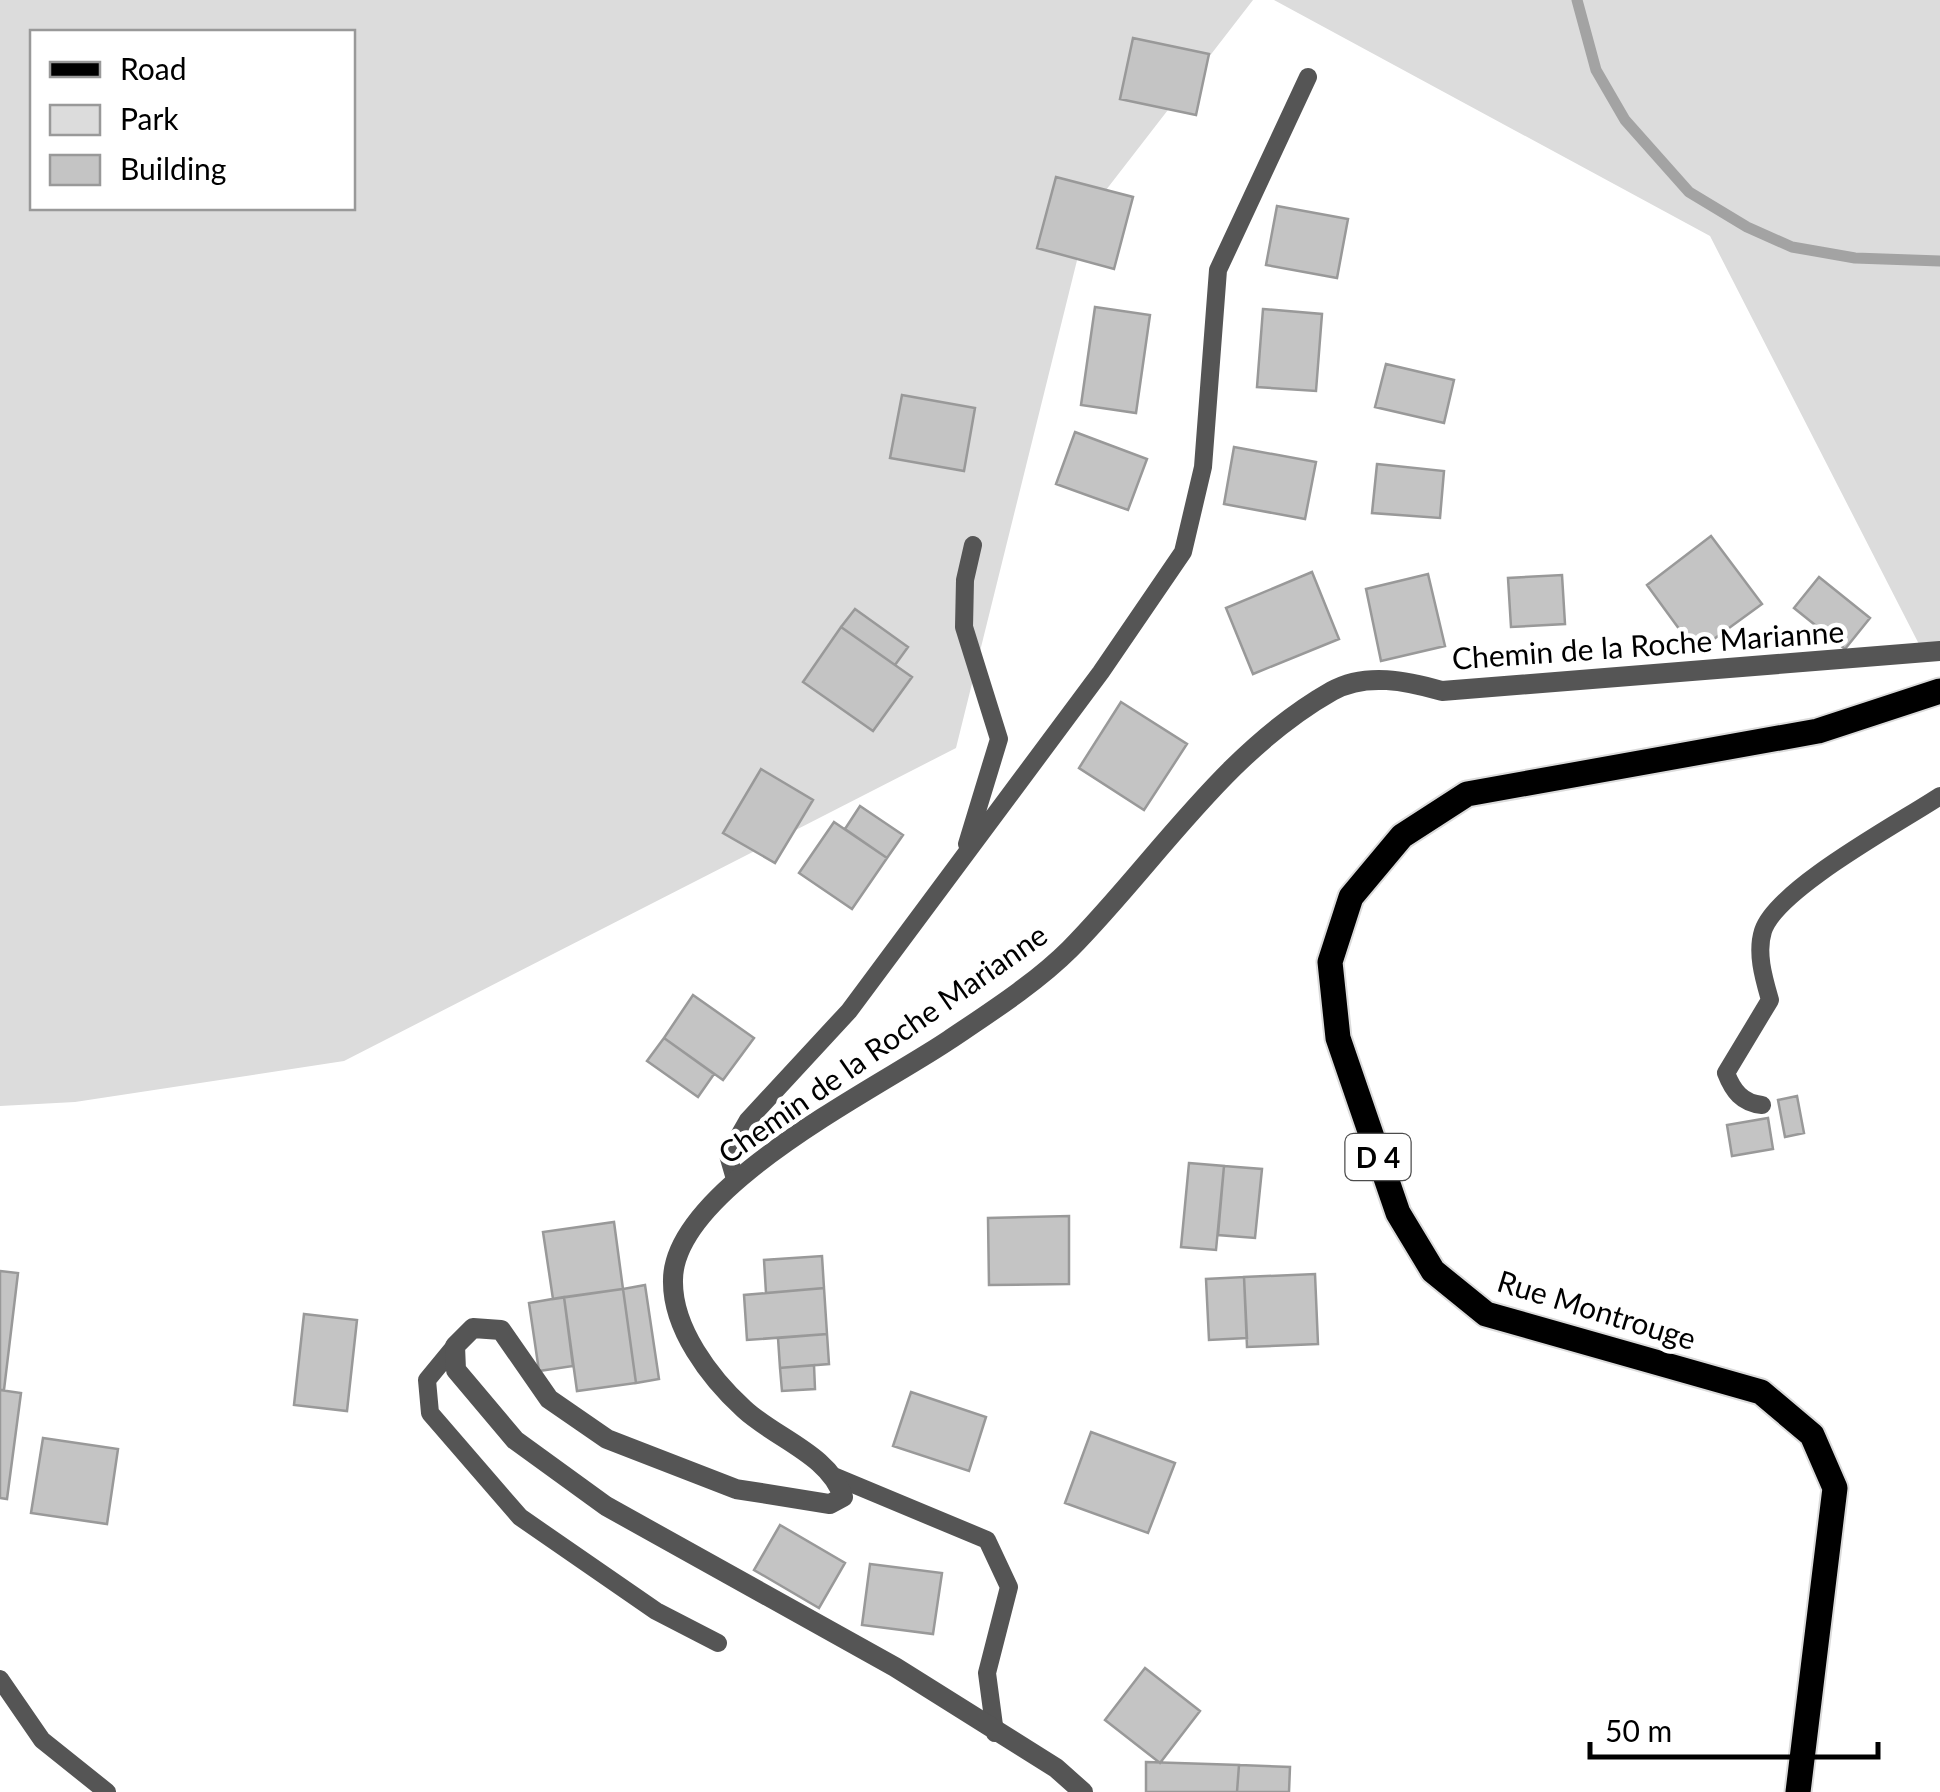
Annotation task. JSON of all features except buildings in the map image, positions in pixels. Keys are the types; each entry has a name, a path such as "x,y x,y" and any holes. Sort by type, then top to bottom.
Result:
{"main road":[{"name":"Rue Montrouge","path":"1798,1792 1835,1488 1812,1435 1762,1392 1486,1314 1433,1270 1398,1213 1338,1038 1330,962 1351,897 1402,836 1467,794 1818,731 1940,691"}],"street":[{"name":"Chemin de la Roche Marianne","path":"836,1477 743,1408 685,1338 672,1280 684,1236 734,1179 951,1039 1067,952 1268,732 1338,688 1398,678 1442,691 1940,651"},
{"path":"836,1477 843,1497 830,1504 736,1489 592,1429 549,1400 501,1330 472,1328 455,1346 456,1370 515,1440 606,1506 896,1668 1056,1768 1083,1792"}],"lane":[{"path":"734,1179 728,1156 748,1120 849,1010 1183,552 1203,468 1218,270 1308,77"},
{"path":"962,858 1000,739 964,628 965,580 972,545"},
{"path":"1762,1105 1751,1104 1732,1090 1726,1073 1770,1000 1760,952 1763,930 1778,908 1822,872 1940,796"},
{"path":"455,1346 427,1380 430,1414 520,1516 656,1611 718,1643"},
{"path":"836,1477 986,1540 1009,1587 987,1673 995,1733"},
{"path":"0,1679 42,1740 107,1792"}],"green space":[{"path":"0,0 1253,0 1089,212 956,748 344,1061 75,1102 0,1106"},
{"path":"1274,0 1940,0 1940,642 1923,652 1710,236"}],"waterway":[{"path":"1577,0 1596,70 1625,120 1689,192 1747,227 1792,247 1855,258 1940,261"}]}
